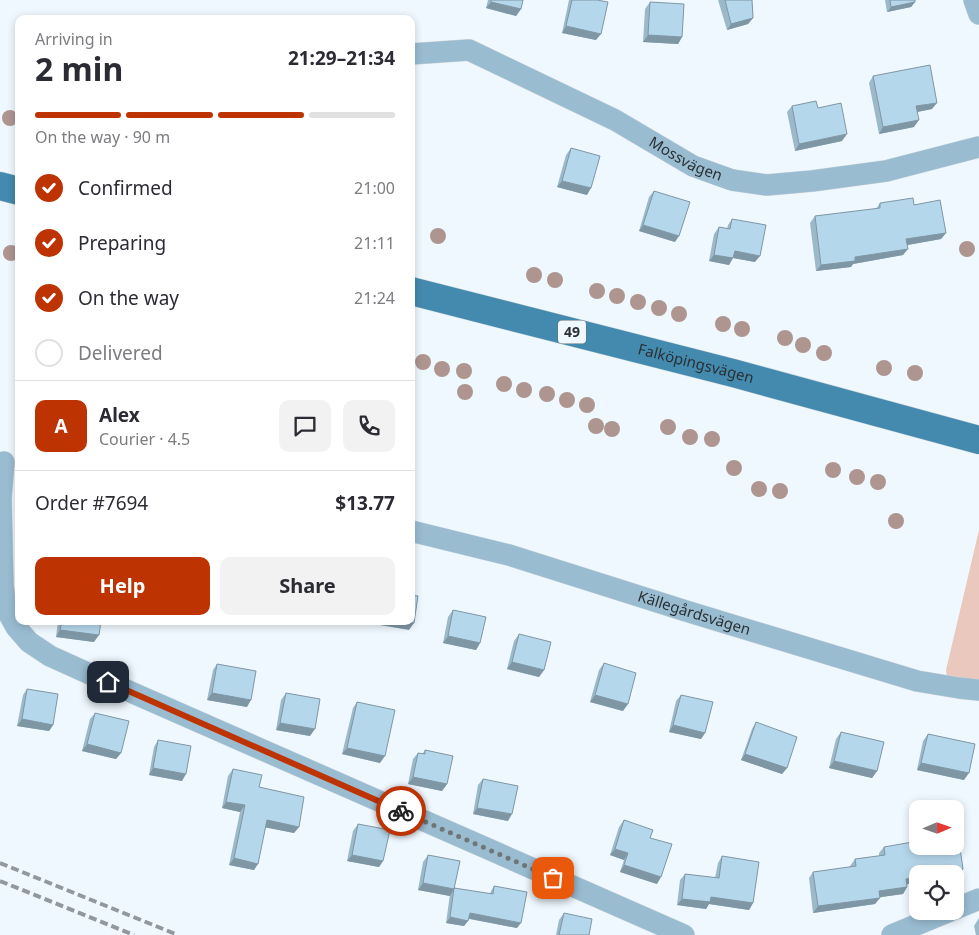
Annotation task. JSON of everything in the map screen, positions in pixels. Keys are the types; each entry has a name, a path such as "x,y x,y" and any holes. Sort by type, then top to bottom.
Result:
{"main road":[{"path":"0,186 15,190"},
{"name":"Falköpingsvägen","path":"415,292 724,370 979,440"}],"street":[{"path":"974,0 979,14"},
{"name":"Mossvägen","path":"415,54 469,50 615,120 693,166 732,180 767,185 812,181 886,171 979,148"},
{"path":"8,463 1,498 3,585 6,609 15,624"},
{"name":"Källegårdsvägen","path":"415,532 509,555 686,612 917,681 979,690"},
{"path":"16,625 29,642 50,656 684,935"},
{"path":"964,905 979,899"},
{"path":"892,935 928,920"}],"shaded area":[{"path":"979,530 979,681 947,678 946,670"}],"building":[{"path":"491,0 523,0 521,9 491,2"},
{"path":"572,0 608,2 601,34 566,26"},
{"path":"725,0 752,0 753,18 731,24"},
{"path":"890,0 915,0 915,2 891,7"},
{"path":"650,2 684,4 682,37 648,35"},
{"path":"930,65 937,103 916,106 919,120 883,127 873,76"},
{"path":"816,101 818,108 841,103 847,134 799,144 792,106"},
{"path":"571,148 600,156 591,188 562,181"},
{"path":"654,191 690,202 679,236 643,225"},
{"path":"913,198 914,205 940,200 946,233 906,239 908,249 855,257 855,261 821,265 815,216 880,208 880,203"},
{"path":"732,219 766,225 760,256 735,251 733,258 714,255 719,227 730,229"},
{"path":"415,596 418,596 415,616"},
{"path":"453,610 486,617 480,643 448,636"},
{"path":"61,625 100,625 99,635 60,630"},
{"path":"519,634 551,642 544,670 512,662"},
{"path":"604,663 636,673 628,704 595,695"},
{"path":"217,664 256,671 251,700 212,693"},
{"path":"27,689 58,694 53,725 22,719"},
{"path":"286,693 320,699 315,729 280,723"},
{"path":"681,695 713,702 705,733 673,725"},
{"path":"357,702 395,710 385,756 347,748"},
{"path":"95,713 129,721 121,753 87,744"},
{"path":"756,722 797,737 787,768 745,754"},
{"path":"841,732 884,742 877,771 834,761"},
{"path":"928,734 975,744 969,773 921,763"},
{"path":"158,740 191,746 186,774 153,768"},
{"path":"425,750 453,756 447,784 413,777 418,753 425,754"},
{"path":"233,769 262,775 259,787 304,797 299,827 267,820 258,864 234,858 245,805 226,802"},
{"path":"483,779 518,786 512,814 477,808"},
{"path":"624,820 653,830 650,838 672,844 661,877 624,865 628,853 615,849"},
{"path":"358,824 390,830 383,861 352,855"},
{"path":"909,843 909,855 961,855 962,865 909,865 909,878 906,879 907,887 879,891 880,898 818,906 813,872 856,866 855,859 885,855 884,847"},
{"path":"428,855 460,861 454,889 423,883"},
{"path":"722,856 759,862 753,903 711,897 710,902 682,899 685,874 719,878"},
{"path":"494,886 527,892 521,923 470,913 468,921 450,917 454,888 493,894"},
{"path":"564,913 592,919 589,935 559,935"}],"railway":[{"path":"0,863 178,935"},
{"path":"0,881 134,935"}],"way so far":[{"path":"401,811 553,878"}],"route":[{"path":"108,682 401,811"}]}
